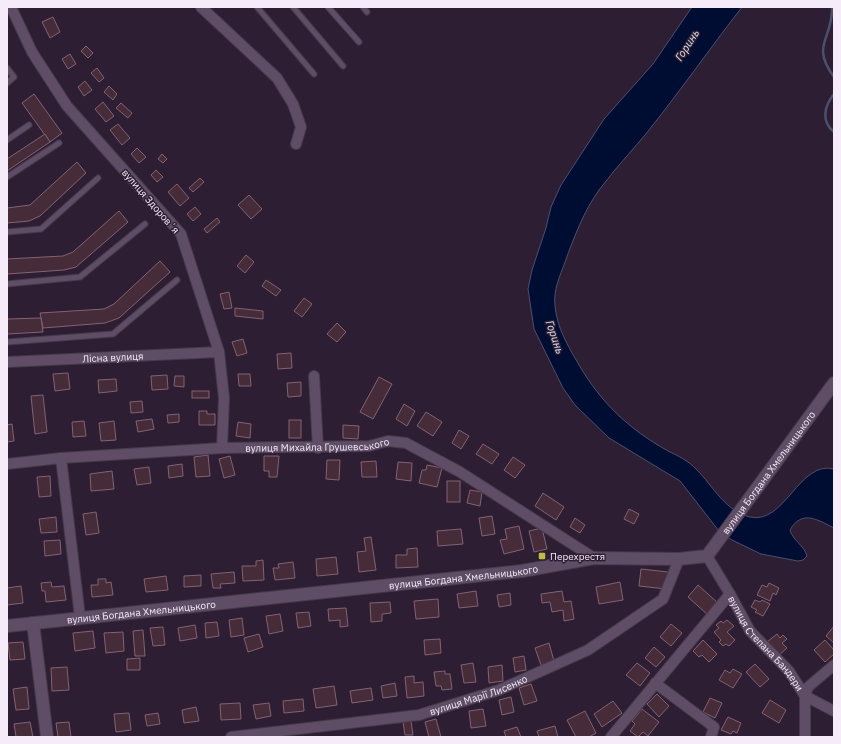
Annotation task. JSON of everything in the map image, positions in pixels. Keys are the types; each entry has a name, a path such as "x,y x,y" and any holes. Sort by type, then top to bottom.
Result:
{"street":[{"name":"вулиця Здоровʼя","path":"11,7 32,52 68,106 181,234 219,352 224,398 222,448"},
{"path":"201,7 277,78 293,104 301,127 296,144"},
{"name":"Лісна вулиця","path":"7,362 219,352"},
{"path":"314,376 318,448"},
{"name":"вулиця Богдана Хмельницького","path":"7,626 80,617 522,572 594,558 679,559 707,556 834,383"},
{"name":"вулиця Михайла Грушевського","path":"7,464 61,458 222,448 318,448 369,446 388,441 406,443 460,472 594,558"},
{"path":"61,458 80,617"},
{"name":"вулиця Степана Бандери","path":"707,556 750,631 789,671 805,696 805,737"},
{"name":"вулиця Марії Лисенко","path":"231,737 419,715 500,690 588,650 663,599 679,559"},
{"path":"611,737 730,594"},
{"path":"33,623 47,737"},
{"path":"834,665 808,687 805,696 834,711"},
{"path":"656,683 714,727 710,737"}],"lane":[{"path":"257,7 314,74"},
{"path":"293,7 343,66"},
{"path":"328,7 359,42"},
{"path":"362,7 367,12"},
{"path":"7,68 14,77 7,83"},
{"path":"7,140 28,125"},
{"path":"7,177 59,143"},
{"path":"7,232 41,229 98,178"},
{"path":"7,284 80,277 146,224"},
{"path":"7,342 113,334 177,280"}],"water":[{"name":"Горинь","path":"692,7 742,7 653,126 606,180 594,198 580,224 559,278 555,294 556,314 564,337 575,358 597,392 607,404 641,434 694,467 726,504 741,514 750,517 762,517 773,512 801,482 811,474 822,469 834,469 834,528 810,518 800,520 795,524 790,530 791,534 804,549 807,556 803,560 798,561 761,554 732,540 719,531 680,481 609,438 575,405 563,388 534,329 528,289 532,270 546,228 551,207 561,185 604,119 653,64"}],"building":[{"path":"53,17 60,32 50,38 42,22"},
{"path":"86,46 93,53 88,58 81,51"},
{"path":"70,54 76,64 68,69 62,59"},
{"path":"97,68 104,78 99,82 91,73"},
{"path":"85,81 92,90 84,96 78,87"},
{"path":"109,86 117,94 113,100 104,92"},
{"path":"34,94 62,133 50,142 22,103"},
{"path":"103,102 114,116 106,122 95,109"},
{"path":"121,103 132,113 128,118 116,108"},
{"path":"118,124 130,138 122,145 110,130"},
{"path":"45,134 50,142 7,171 7,159"},
{"path":"137,148 146,157 139,163 131,154"},
{"path":"162,154 167,159 163,163 158,159"},
{"path":"77,162 86,173 40,216 29,221 7,223 7,208 30,205"},
{"path":"156,170 163,177 157,182 151,175"},
{"path":"200,178 204,182 193,192 189,188"},
{"path":"177,184 189,198 180,206 168,192"},
{"path":"249,195 262,209 251,219 238,205"},
{"path":"195,207 201,214 193,221 187,214"},
{"path":"119,211 128,222 76,267 64,270 7,274 7,259 63,256 73,252"},
{"path":"217,218 220,222 207,233 204,229"},
{"path":"246,255 254,262 245,273 237,266"},
{"path":"160,261 170,272 119,318 105,323 43,328 40,313 104,309 114,304"},
{"path":"266,280 281,290 276,296 262,286"},
{"path":"229,292 232,308 224,309 220,294"},
{"path":"304,298 312,304 302,317 294,311"},
{"path":"235,308 263,311 263,319 235,316"},
{"path":"41,318 43,332 7,334 7,319"},
{"path":"337,323 346,332 337,342 327,334"},
{"path":"243,339 247,353 237,356 232,342"},
{"path":"291,353 292,368 278,369 277,354"},
{"path":"68,373 70,389 55,391 53,374"},
{"path":"238,374 250,374 251,386 239,386"},
{"path":"167,375 168,389 152,390 151,376"},
{"path":"175,376 184,376 184,387 174,386"},
{"path":"379,377 392,384 373,419 360,412"},
{"path":"116,379 117,391 99,393 98,380"},
{"path":"301,382 301,396 288,397 287,383"},
{"path":"192,391 209,391 209,398 192,398"},
{"path":"43,395 47,432 35,434 31,396"},
{"path":"142,401 143,412 131,413 130,402"},
{"path":"404,404 415,411 407,426 396,419"},
{"path":"199,411 207,411 207,414 215,414 215,425 199,425"},
{"path":"426,412 442,422 433,436 417,426"},
{"path":"179,414 179,422 168,423 167,415"},
{"path":"152,419 154,429 138,432 136,421"},
{"path":"289,420 301,420 301,438 289,438"},
{"path":"84,421 86,436 73,437 72,422"},
{"path":"114,421 116,440 101,441 99,423"},
{"path":"238,422 251,424 250,438 236,436"},
{"path":"12,424 14,441 7,442 7,425"},
{"path":"343,425 359,426 358,439 343,438"},
{"path":"459,430 469,436 461,449 452,443"},
{"path":"483,444 499,454 492,464 476,454"},
{"path":"208,455 210,476 196,477 194,457"},
{"path":"230,456 235,475 224,478 219,459"},
{"path":"264,456 279,456 277,477 269,477 269,471 264,471"},
{"path":"513,457 525,465 515,478 504,470"},
{"path":"327,460 340,460 339,480 326,479"},
{"path":"376,461 377,477 362,477 361,462"},
{"path":"398,462 412,463 411,481 396,479"},
{"path":"182,464 183,476 169,478 168,466"},
{"path":"427,465 442,468 437,487 419,483 422,470 426,470"},
{"path":"149,467 151,483 137,485 134,469"},
{"path":"112,471 114,489 91,491 90,474"},
{"path":"50,476 51,496 39,497 37,477"},
{"path":"447,481 460,481 460,502 447,502"},
{"path":"470,490 482,492 480,506 467,503"},
{"path":"543,493 564,507 556,520 535,506"},
{"path":"629,509 639,514 634,524 624,519"},
{"path":"96,512 99,533 86,535 83,514"},
{"path":"492,516 495,534 482,536 479,518"},
{"path":"56,517 57,532 41,533 39,519"},
{"path":"575,518 585,525 580,533 570,527"},
{"path":"519,526 524,549 504,554 500,540 507,539 505,529"},
{"path":"542,528 547,549 534,552 529,531"},
{"path":"461,529 463,544 438,546 437,531"},
{"path":"371,537 376,570 359,572 357,552 366,551 364,538"},
{"path":"60,540 61,554 45,556 44,541"},
{"path":"417,548 418,567 396,568 396,555 407,555 407,549"},
{"path":"336,557 338,574 317,576 316,559"},
{"path":"263,560 264,580 243,581 242,566 256,566 256,561"},
{"path":"293,562 295,578 275,580 273,568 279,568 278,564"},
{"path":"641,569 668,572 666,589 639,586"},
{"path":"234,572 235,583 220,584 221,588 213,588 211,574"},
{"path":"201,575 201,586 184,587 184,576"},
{"path":"166,576 168,590 146,592 144,579"},
{"path":"98,579 106,579 106,583 111,582 113,595 92,597 91,585 98,585"},
{"path":"51,582 52,587 64,586 66,600 46,602 45,591 42,591 41,583"},
{"path":"620,582 623,600 599,604 596,587"},
{"path":"769,583 779,588 776,595 773,593 770,601 757,595 762,585 767,587"},
{"path":"698,585 718,603 708,615 688,597"},
{"path":"21,586 23,603 7,605 7,588"},
{"path":"476,591 478,606 459,608 457,594"},
{"path":"562,591 564,602 571,601 574,619 564,621 563,610 552,612 550,602 542,603 541,594"},
{"path":"510,593 511,605 499,607 497,595"},
{"path":"438,599 439,617 416,619 414,601"},
{"path":"755,600 760,602 762,600 770,604 763,616 755,612 757,610 751,607"},
{"path":"390,602 391,613 382,614 382,621 371,622 370,603"},
{"path":"346,608 348,626 340,627 340,620 329,621 328,609"},
{"path":"309,612 311,626 298,628 296,613"},
{"path":"280,614 283,631 269,634 266,616"},
{"path":"242,618 244,635 231,637 229,620"},
{"path":"727,620 734,626 727,632 735,640 729,646 726,644 723,646 719,642 721,640 714,632 719,628 716,625 721,621 723,623"},
{"path":"217,622 219,636 206,638 205,623"},
{"path":"671,624 682,633 671,646 660,637"},
{"path":"195,625 197,638 180,641 178,628"},
{"path":"834,626 834,643 826,636"},
{"path":"163,627 165,645 153,646 150,628"},
{"path":"143,630 145,656 135,656 133,631"},
{"path":"93,631 95,648 75,651 73,633"},
{"path":"123,632 124,651 106,653 104,633"},
{"path":"259,634 263,647 248,652 244,638"},
{"path":"777,634 780,638 783,635 787,639 782,643 787,648 778,656 767,642"},
{"path":"440,639 441,653 425,655 424,640"},
{"path":"703,640 717,654 709,662 702,655 699,657 693,651"},
{"path":"825,640 834,650 834,654 825,662 814,650"},
{"path":"23,642 25,659 10,660 8,643"},
{"path":"549,643 554,661 541,665 535,648"},
{"path":"654,647 665,657 656,667 645,658"},
{"path":"524,656 526,670 515,672 513,658"},
{"path":"140,658 140,670 127,670 127,659"},
{"path":"473,663 476,682 464,683 461,665"},
{"path":"637,663 650,673 640,686 626,675"},
{"path":"755,664 769,679 760,687 746,672"},
{"path":"502,665 503,681 489,683 488,667"},
{"path":"67,667 69,690 52,691 51,668"},
{"path":"733,669 742,674 733,688 719,680 725,670 730,673"},
{"path":"445,671 445,674 450,674 452,689 442,690 441,686 436,686 434,672"},
{"path":"414,676 414,683 423,682 424,696 407,698 405,677"},
{"path":"395,683 397,696 383,698 381,686"},
{"path":"531,684 537,701 524,705 519,688"},
{"path":"334,686 337,705 316,708 313,689"},
{"path":"27,687 29,709 16,710 13,689"},
{"path":"371,688 373,700 352,703 350,691"},
{"path":"657,694 669,706 659,717 647,704"},
{"path":"511,697 514,712 502,715 499,700"},
{"path":"710,698 722,703 715,718 703,712"},
{"path":"303,699 304,711 284,713 283,701"},
{"path":"770,700 786,710 779,723 762,713"},
{"path":"613,701 622,713 602,727 594,714"},
{"path":"240,703 241,719 221,720 220,704"},
{"path":"269,703 271,716 256,719 253,705"},
{"path":"196,707 199,721 184,723 182,710"},
{"path":"483,709 486,726 471,728 469,711"},
{"path":"642,709 659,722 648,736 643,732 638,737 630,731 635,724 632,721"},
{"path":"585,711 596,733 589,737 576,737 567,720"},
{"path":"129,713 131,730 116,732 114,714"},
{"path":"158,713 160,724 147,726 145,715"},
{"path":"728,717 741,723 737,733 733,731 731,734 721,730"},
{"path":"436,719 441,737 429,737 425,722"},
{"path":"411,721 413,735 405,735 403,722"},
{"path":"30,722 33,737 16,737 14,724"},
{"path":"69,722 71,737 58,737 56,723"},
{"path":"555,726 558,737 539,737 537,731"},
{"path":"517,727 521,737 506,737 504,731"}],"waterway":[{"path":"832,7 831,18 823,49 827,66 834,77"},
{"path":"834,94 828,104 825,114 827,124 834,132"}],"place":[{"name":"Перехрестя","path":"542,556"}]}
